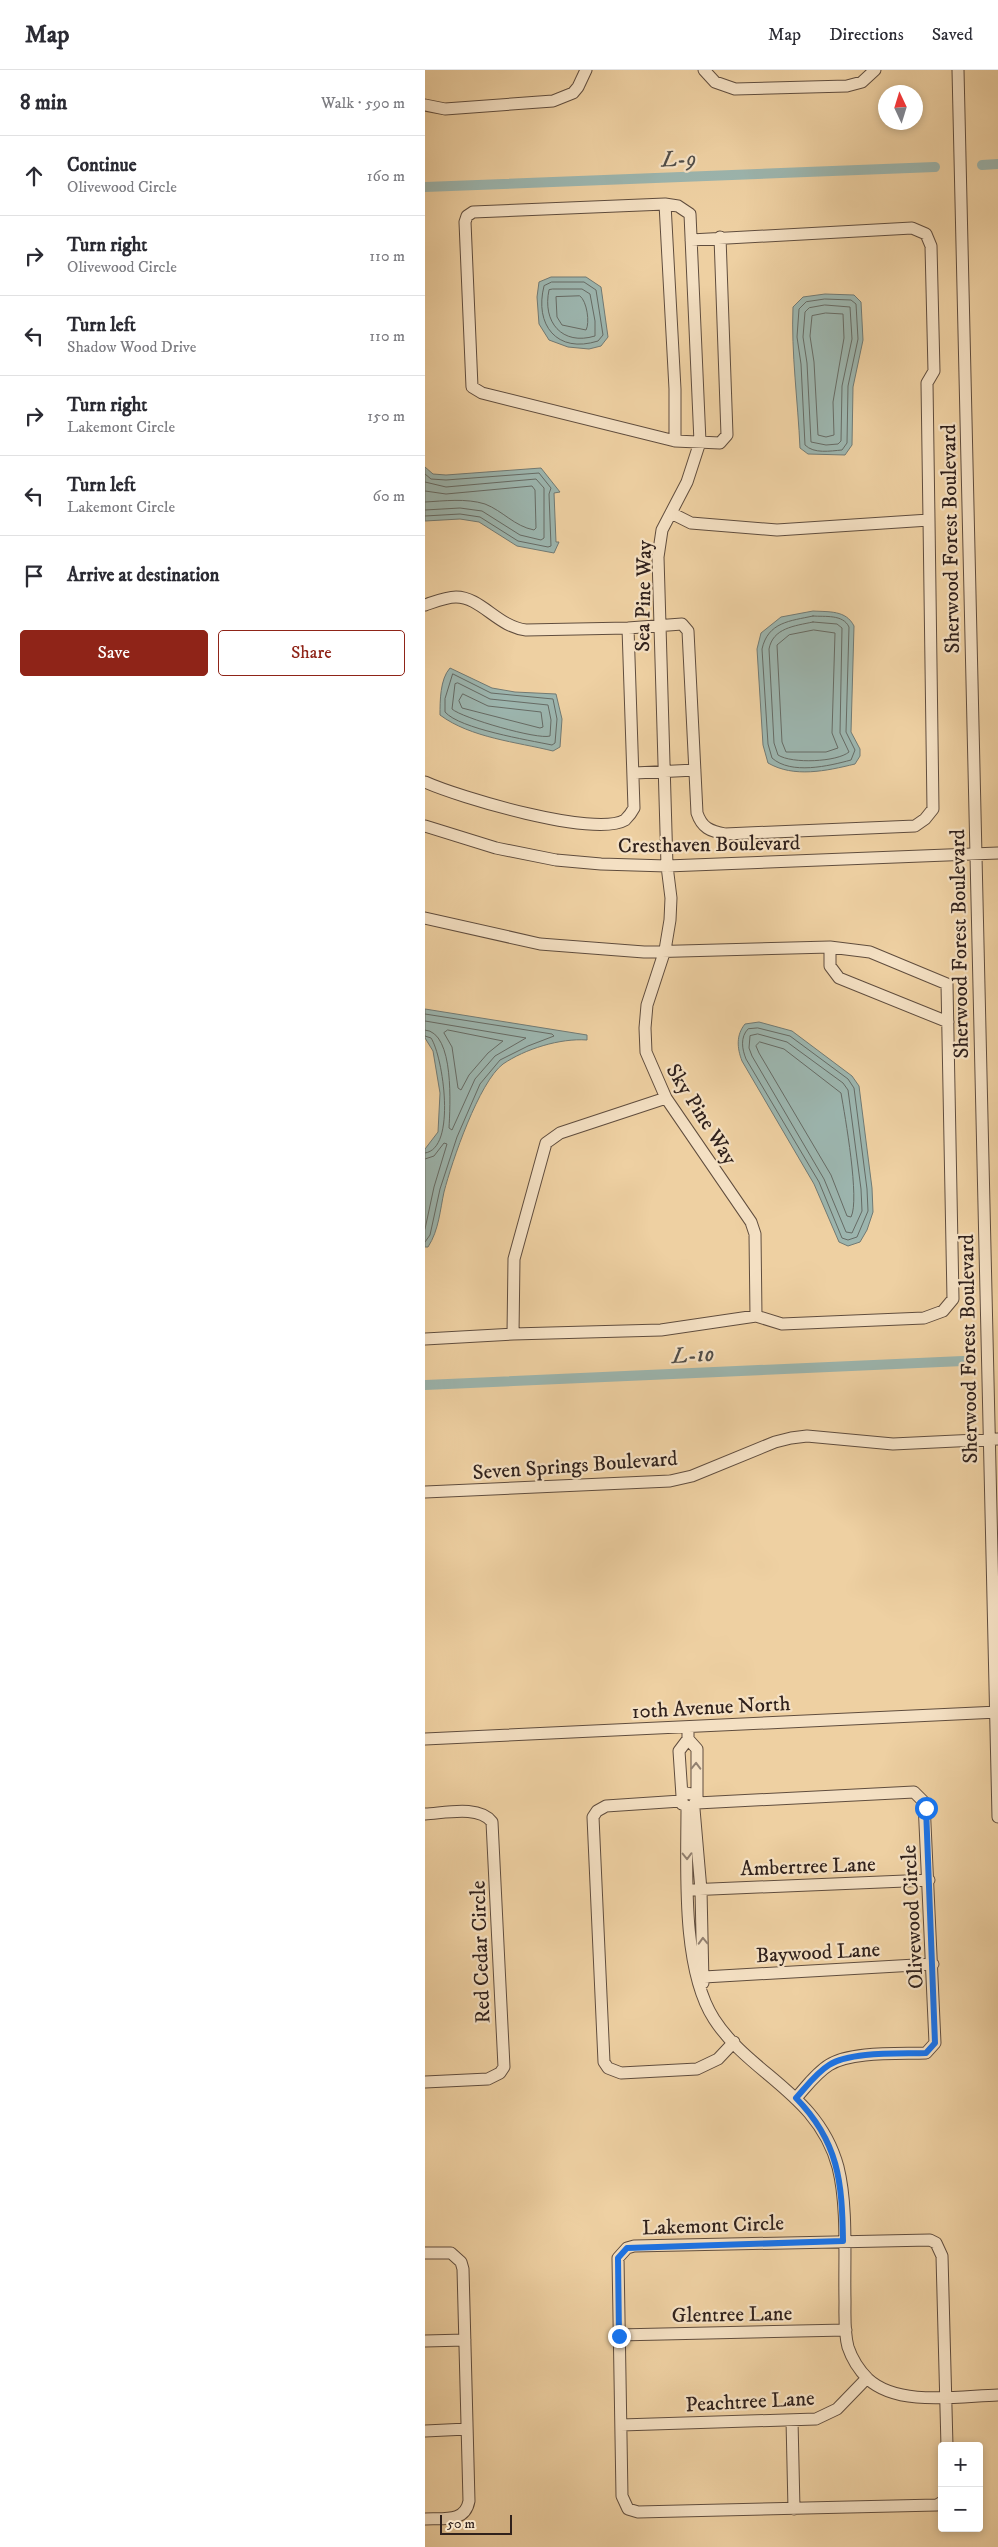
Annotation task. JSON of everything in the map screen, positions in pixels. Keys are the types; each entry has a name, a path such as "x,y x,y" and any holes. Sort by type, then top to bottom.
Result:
{"street":[{"path":"425,105 445,109 553,101 578,88 586,70"},
{"path":"704,70 715,82 735,90 847,86 862,82 875,70"},
{"name":"Sherwood Forest Boulevard","path":"958,70 976,854 993,1440 998,1818"},
{"path":"675,441 675,389 665,204 473,212 467,216 465,222 472,387 482,393 675,441 720,442 727,435 720,237"},
{"name":"Sea Pine Way","path":"665,204 678,206 689,214 700,442 690,474 662,530 659,557 659,625 667,866"},
{"path":"425,605 456,597 474,602 512,629 628,628 682,624 688,630 697,812 700,822 708,830 725,834 915,826 925,819 933,808 927,383 934,371 931,246 925,234 912,228 691,240"},
{"path":"671,513 691,523 777,530 929,520"},
{"path":"425,782 529,815 597,824 615,823 625,820 634,808 635,773 628,628"},
{"path":"635,773 695,770"},
{"name":"Cresthaven Boulevard","path":"425,826 496,848 555,860 601,864 667,866 998,853"},
{"name":"Sky Pine Way","path":"667,866 671,898 665,950 647,1005 644,1044 651,1067 666,1098 751,1222 755,1234 756,1316"},
{"path":"425,918 540,944 645,952 830,947 870,952 947,984 953,1299 943,1311 924,1318 782,1324 756,1316 661,1330 513,1334 425,1339"},
{"path":"830,947 830,966 839,978 948,1022"},
{"path":"513,1334 514,1260 546,1143 560,1132 666,1098"},
{"name":"Seven Springs Boulevard","path":"425,1492 670,1481 692,1476 775,1442 807,1436 884,1443 993,1440"},
{"name":"10th Avenue North","path":"425,1739 997,1712"},
{"path":"688,1726 688,1738 679,1751 689,1802 701,1890 704,1977 702,1990"},
{"path":"688,1738 697,1749 689,1802 688,1890 696,1974 713,2017 734,2042 796,2098 822,2130 838,2167 841,2187 846,2330 850,2353 857,2367 867,2378 879,2387 901,2396 998,2395"},
{"name":"Olivewood Circle","path":"734,2042 718,2059 697,2069 621,2073 614,2072 604,2062 593,1817 597,1811 606,1806 689,1802 914,1792 920,1796 926,1808 933,1964 936,2036 931,2049 926,2053 852,2057 837,2061 823,2069 796,2098"},
{"name":"Red Cedar Circle","path":"425,1814 477,1812 488,1816 492,1822 504,2066 495,2077 488,2079 425,2082"},
{"name":"Ambertree Lane","path":"688,1890 929,1880"},
{"name":"Baywood Lane","path":"704,1977 933,1964"},
{"name":"Lakemont Circle","path":"938,2504 638,2512 628,2509 622,2496 618,2258 627,2248 930,2240 940,2249 947,2442"},
{"path":"425,2253 451,2253 461,2262 465,2340 468,2508 458,2518 425,2519"},
{"name":"Glentree Lane","path":"619,2336 846,2330"},
{"path":"425,2341 465,2340"},
{"name":"Peachtree Lane","path":"621,2424 816,2419 831,2414 867,2378"},
{"path":"792,2420 794,2509"},
{"path":"425,2430 467,2429"}],"water":[{"path":"551,277 586,277 601,287 608,337 601,346 589,349 568,347 549,340 539,324 537,297 539,282"},
{"path":"825,294 854,295 861,302 863,340 853,387 852,445 845,455 808,454 800,448 794,359 793,307 803,297"},
{"path":"425,467 433,474 446,475 541,468 560,492 554,493 556,542 559,542 554,553 517,546 479,522 460,519 425,521"},
{"path":"813,611 842,614 854,626 851,732 860,749 860,756 855,764 822,771 799,772 778,768 768,763 763,745 757,649 761,633 781,617"},
{"path":"450,668 492,688 515,692 556,694 562,719 560,747 553,751 480,734 452,723 440,715 442,684"},
{"path":"425,1009 587,1035 587,1040 566,1041 532,1049 503,1064 494,1073 476,1104 453,1161 437,1227 428,1247 425,1247 425,1149 438,1132 440,1093 433,1051 425,1038"},
{"path":"759,1022 792,1031 852,1076 859,1086 872,1188 873,1212 867,1230 860,1242 848,1246 839,1242 814,1184 742,1061 738,1046 742,1028 745,1024"}],"waterway":[{"name":"L-9","path":"982,165 998,164"},
{"name":"L-9","path":"425,187 935,167"},
{"name":"L-10","path":"425,1385 963,1361"}],"route":[{"path":"619,2336 618,2258 621,2252 627,2248 634,2246 843,2241 842,2200 838,2167 822,2130 796,2098 823,2069 844,2058 926,2053 935,2043 926,1808"}]}
